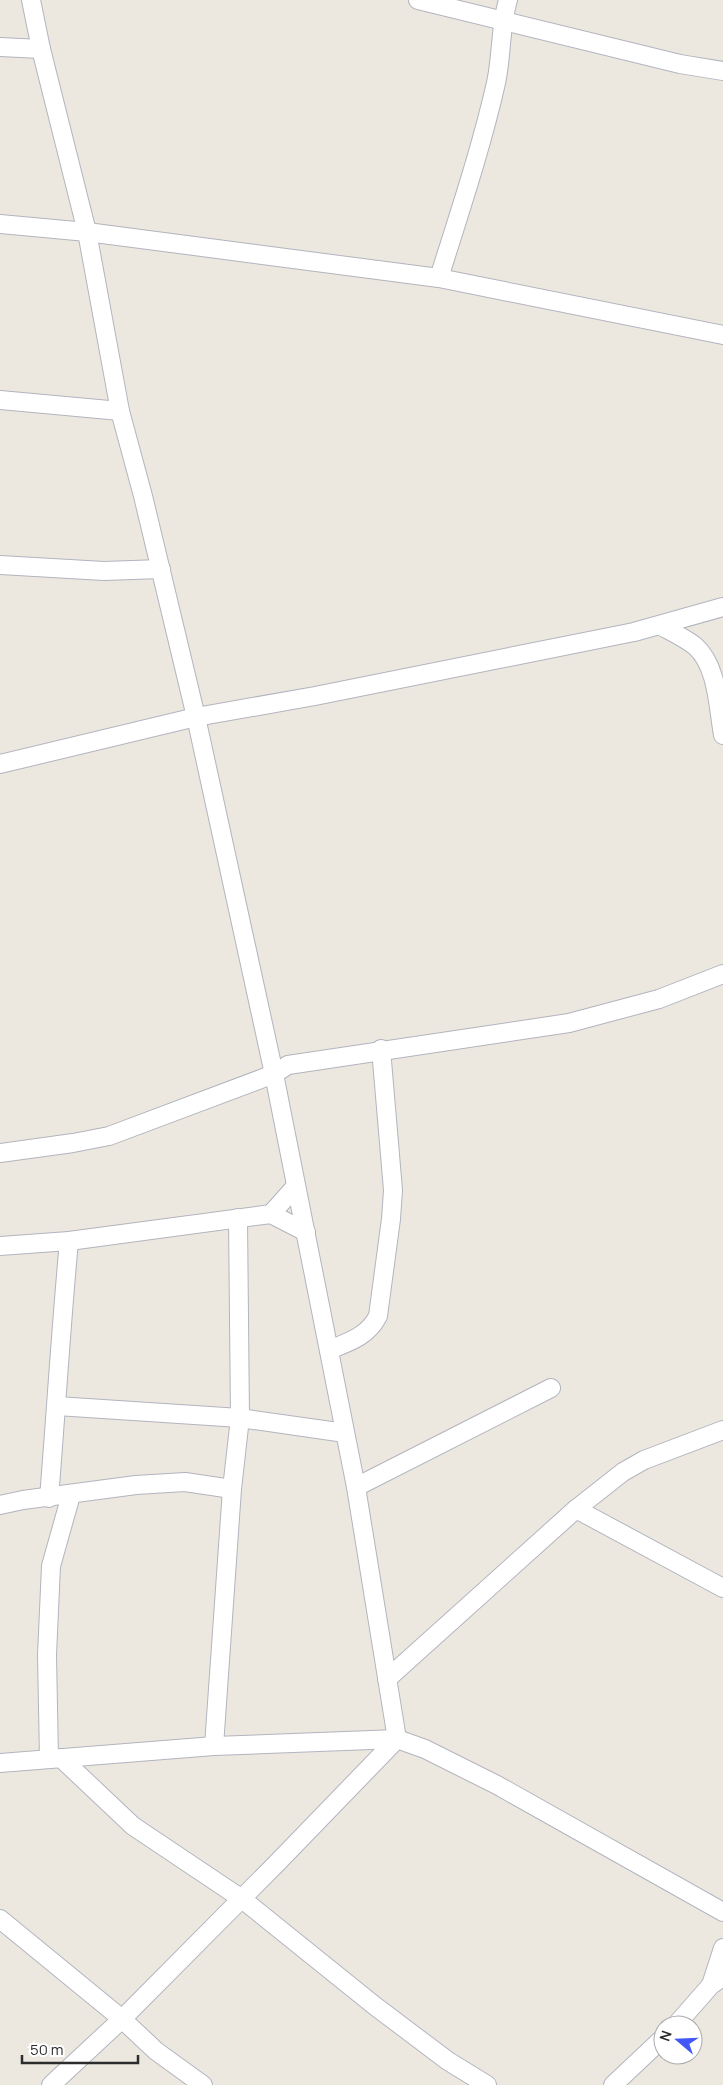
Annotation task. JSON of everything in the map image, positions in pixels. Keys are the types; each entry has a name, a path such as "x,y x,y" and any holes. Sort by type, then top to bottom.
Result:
{"street":[{"path":"31,0 40,48 87,232 120,411 161,569 196,717 274,1074 356,1487 397,1739"},
{"path":"418,0 503,19 680,64 723,71"},
{"path":"439,278 496,84 502,53 503,19 508,0"},
{"path":"0,48 40,48"},
{"path":"0,224 87,232 439,278 723,335"},
{"path":"0,400 120,411"},
{"path":"0,565 104,571 161,569"},
{"path":"0,764 196,717 315,696 661,626 723,607"},
{"path":"661,626 696,647 705,659 712,676 723,735"},
{"path":"0,1152 73,1143 108,1136 274,1074 288,1065 381,1049 570,1023 659,999 723,974"},
{"path":"329,1350 358,1338 372,1328 378,1316 392,1219 393,1190 381,1049"},
{"path":"271,1214 296,1186"},
{"path":"0,1246 70,1241 271,1214 306,1232"},
{"path":"214,1746 232,1489 240,1418 238,1218"},
{"path":"49,1498 57,1406 58,1359 70,1241"},
{"path":"356,1487 551,1388"},
{"path":"57,1406 240,1418 346,1433"},
{"path":"387,1679 576,1509 623,1472 644,1460 723,1430"},
{"path":"0,1505 23,1500 136,1485 185,1482 232,1489"},
{"path":"71,1495 52,1566 48,1645 55,1759 133,1826 242,1898 375,2006 448,2061 487,2085"},
{"path":"576,1509 723,1588"},
{"path":"51,2085 122,2019 397,1739"},
{"path":"0,1763 214,1746 397,1739 425,1749 497,1784 723,1912"},
{"path":"0,1919 122,2019 156,2051 203,2085"},
{"path":"685,2015 717,1981 723,1948"},
{"path":"613,2085 653,2047"}]}
